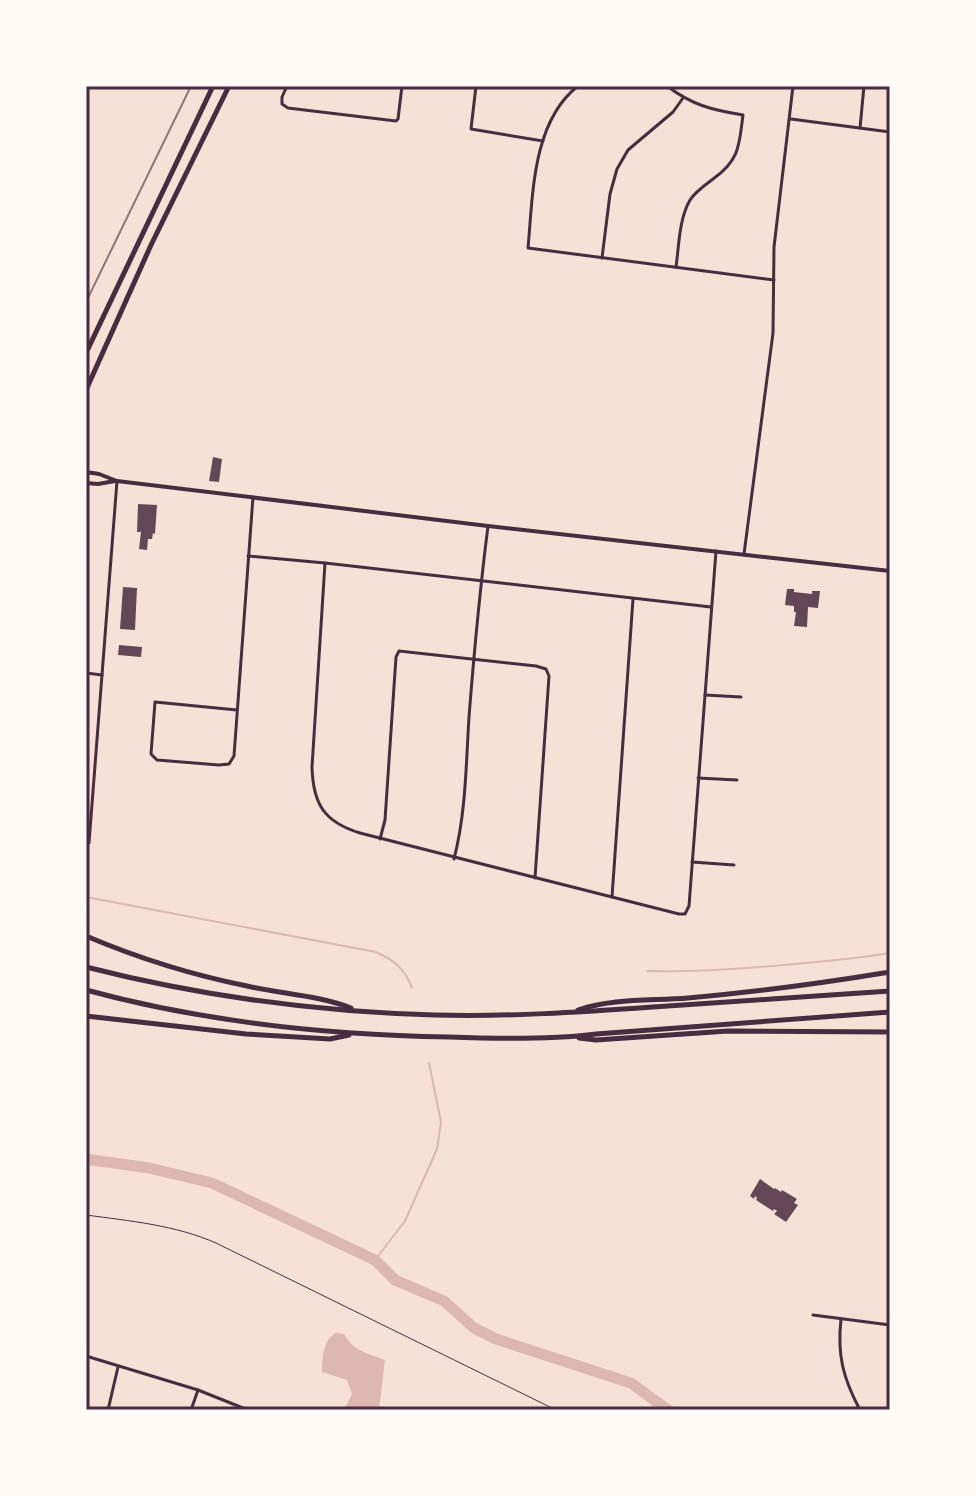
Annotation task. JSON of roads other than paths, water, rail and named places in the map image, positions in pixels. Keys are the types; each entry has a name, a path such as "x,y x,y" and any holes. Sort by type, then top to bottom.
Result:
{"highway":[{"path":"86,353 213,86"},
{"path":"86,390 151,245 229,86"},
{"path":"188,136 201,142"},
{"path":"139,239 151,245"},
{"path":"86,936 140,957 208,977 333,1001 359,1011"},
{"path":"86,967 266,1002 359,1011 468,1015 569,1013 890,991"},
{"path":"569,1013 595,1004 780,988 890,972"},
{"path":"86,990 200,1015 311,1030 389,1036 570,1037 890,1012"},
{"path":"86,1016 288,1037 330,1039 358,1033"},
{"path":"570,1037 596,1040 728,1031 890,1032"}],"main road":[{"path":"86,472 117,481 890,571"},
{"path":"86,483 117,481"}],"street":[{"path":"287,86 282,104 288,108 396,121 402,86"},
{"path":"476,86 471,129 543,141"},
{"path":"578,86 560,105 543,141 528,248 774,280"},
{"path":"667,86 705,108 743,115 738,149 731,164 694,194 689,202 682,223 676,267"},
{"path":"744,554 773,333 774,247 793,86"},
{"path":"860,128 864,86"},
{"path":"602,258 610,194 617,169 628,150 673,112 683,98"},
{"path":"789,119 890,132"},
{"path":"89,843 117,481"},
{"path":"237,710 155,702 153,758 219,765 229,764 234,756 253,497"},
{"path":"454,859 462,813 473,659 488,526"},
{"path":"325,563 312,767 313,786 328,817 348,830 380,839 685,914 689,906 716,551"},
{"path":"248,556 711,607"},
{"path":"612,897 633,599"},
{"path":"380,839 385,820 396,657 399,651 536,666 546,669 549,676 535,878"},
{"path":"86,673 102,675"},
{"path":"705,695 741,697"},
{"path":"698,778 737,780"},
{"path":"86,793 93,794"},
{"path":"692,862 734,865"},
{"path":"813,1315 890,1325"},
{"path":"841,1319 840,1357 847,1384 860,1410"},
{"path":"86,1356 198,1390 248,1410"},
{"path":"108,1410 119,1365"},
{"path":"191,1410 198,1390"}],"waterway":[{"path":"86,897 376,952 398,966 412,988"},
{"path":"647,971 750,968 890,953"},
{"path":"375,1260 405,1221 437,1149 441,1122 429,1063"},
{"path":"86,1159 149,1168 212,1183 375,1260 395,1280 444,1301 474,1328 496,1339 631,1383 668,1410"}],"railway":[{"path":"86,302 191,86"}]}
